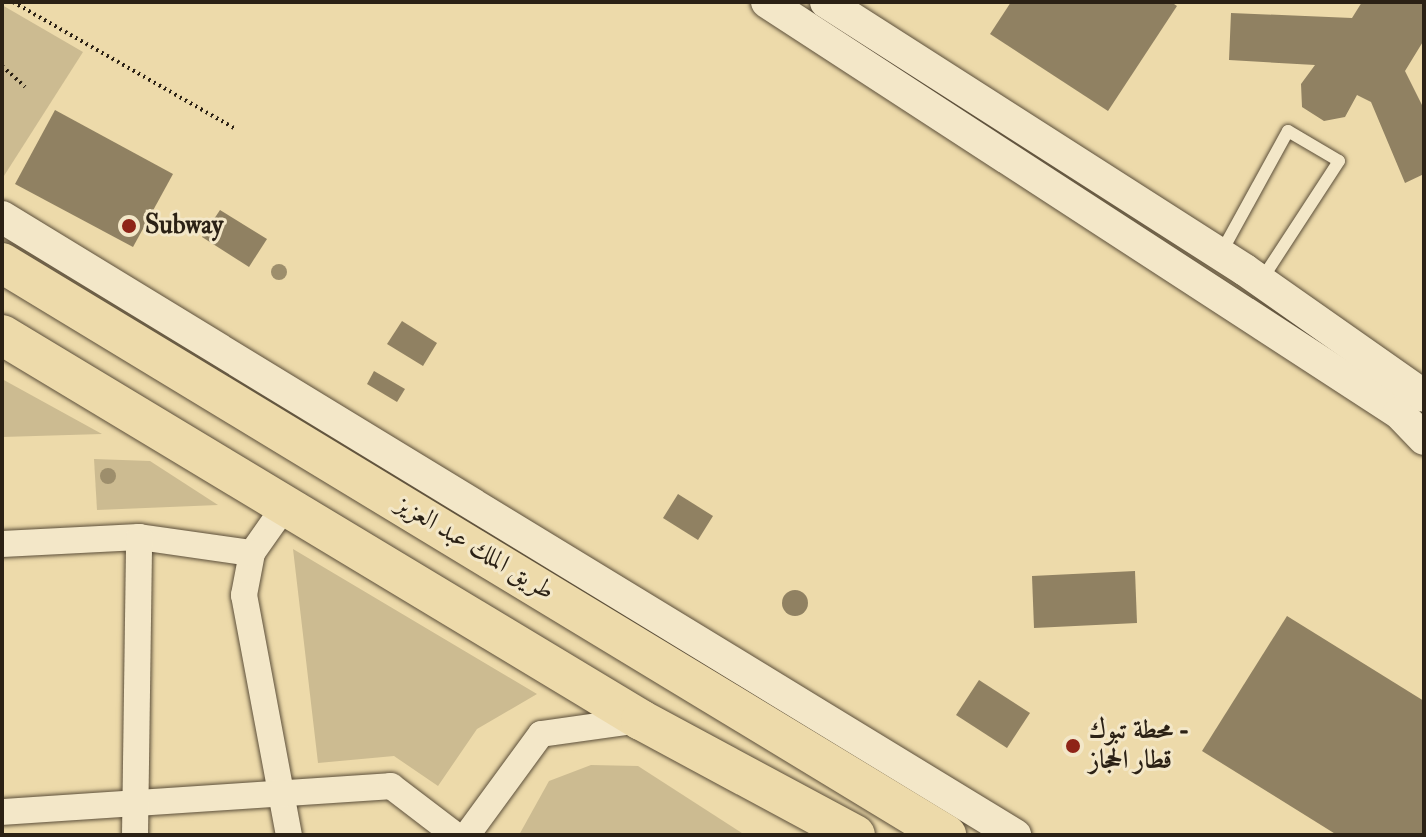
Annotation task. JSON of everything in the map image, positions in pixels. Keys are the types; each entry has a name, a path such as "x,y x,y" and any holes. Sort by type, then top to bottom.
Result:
{"main road":[{"name":"طريق الملك عبد العزيز","path":"2,263 946,835"},
{"path":"2,335 641,720 855,835"}],"street":[{"path":"767,2 1415,394"},
{"path":"826,2 1220,254 1415,394 1424,439"},
{"path":"2,217 1015,835"},
{"path":"285,506 252,553 244,595 289,835"},
{"path":"2,544 139,537 252,553"},
{"path":"135,835 139,537"},
{"path":"467,835 541,734 641,720"},
{"path":"2,812 391,786 455,835"}],"lane":[{"path":"1220,254 1288,131 1339,161 1261,282"}],"path":[{"path":"13,2 236,129"},
{"path":"2,66 25,87"}],"shaded area":[{"path":"2,5 83,52 2,179"},
{"path":"2,379 102,434 2,437"},
{"path":"94,459 150,461 218,505 97,510"},
{"path":"293,549 537,694 477,729 438,786 394,756 318,763"},
{"path":"591,765 638,766 745,835 519,835 549,781"}],"building":[{"path":"1011,2 1171,2 1177,6 1108,111 990,34"},
{"path":"1362,2 1424,2 1424,40 1405,71 1424,109 1424,174 1405,183 1371,102 1357,95 1345,117 1324,121 1302,107 1301,84 1315,65 1229,60 1231,13 1352,18"},
{"path":"55,110 173,174 133,247 15,184"},
{"path":"220,210 267,239 249,267 202,237"},
{"path":"402,321 437,343 423,366 387,344"},
{"path":"374,371 405,389 397,402 367,384"},
{"path":"678,494 713,516 698,540 663,518"},
{"path":"1135,571 1137,623 1034,628 1032,576"},
{"path":"795,590 804,594 808,603 804,612 795,616 786,612 782,603 786,594"},
{"path":"1287,616 1424,701 1424,835 1337,835 1202,751"},
{"path":"979,680 1030,713 1007,748 956,715"}],"place":[{"name":"Subway","path":"129,226"},
{"name":"محطة تبوك - قطار الحجاز","path":"1073,746"}]}
